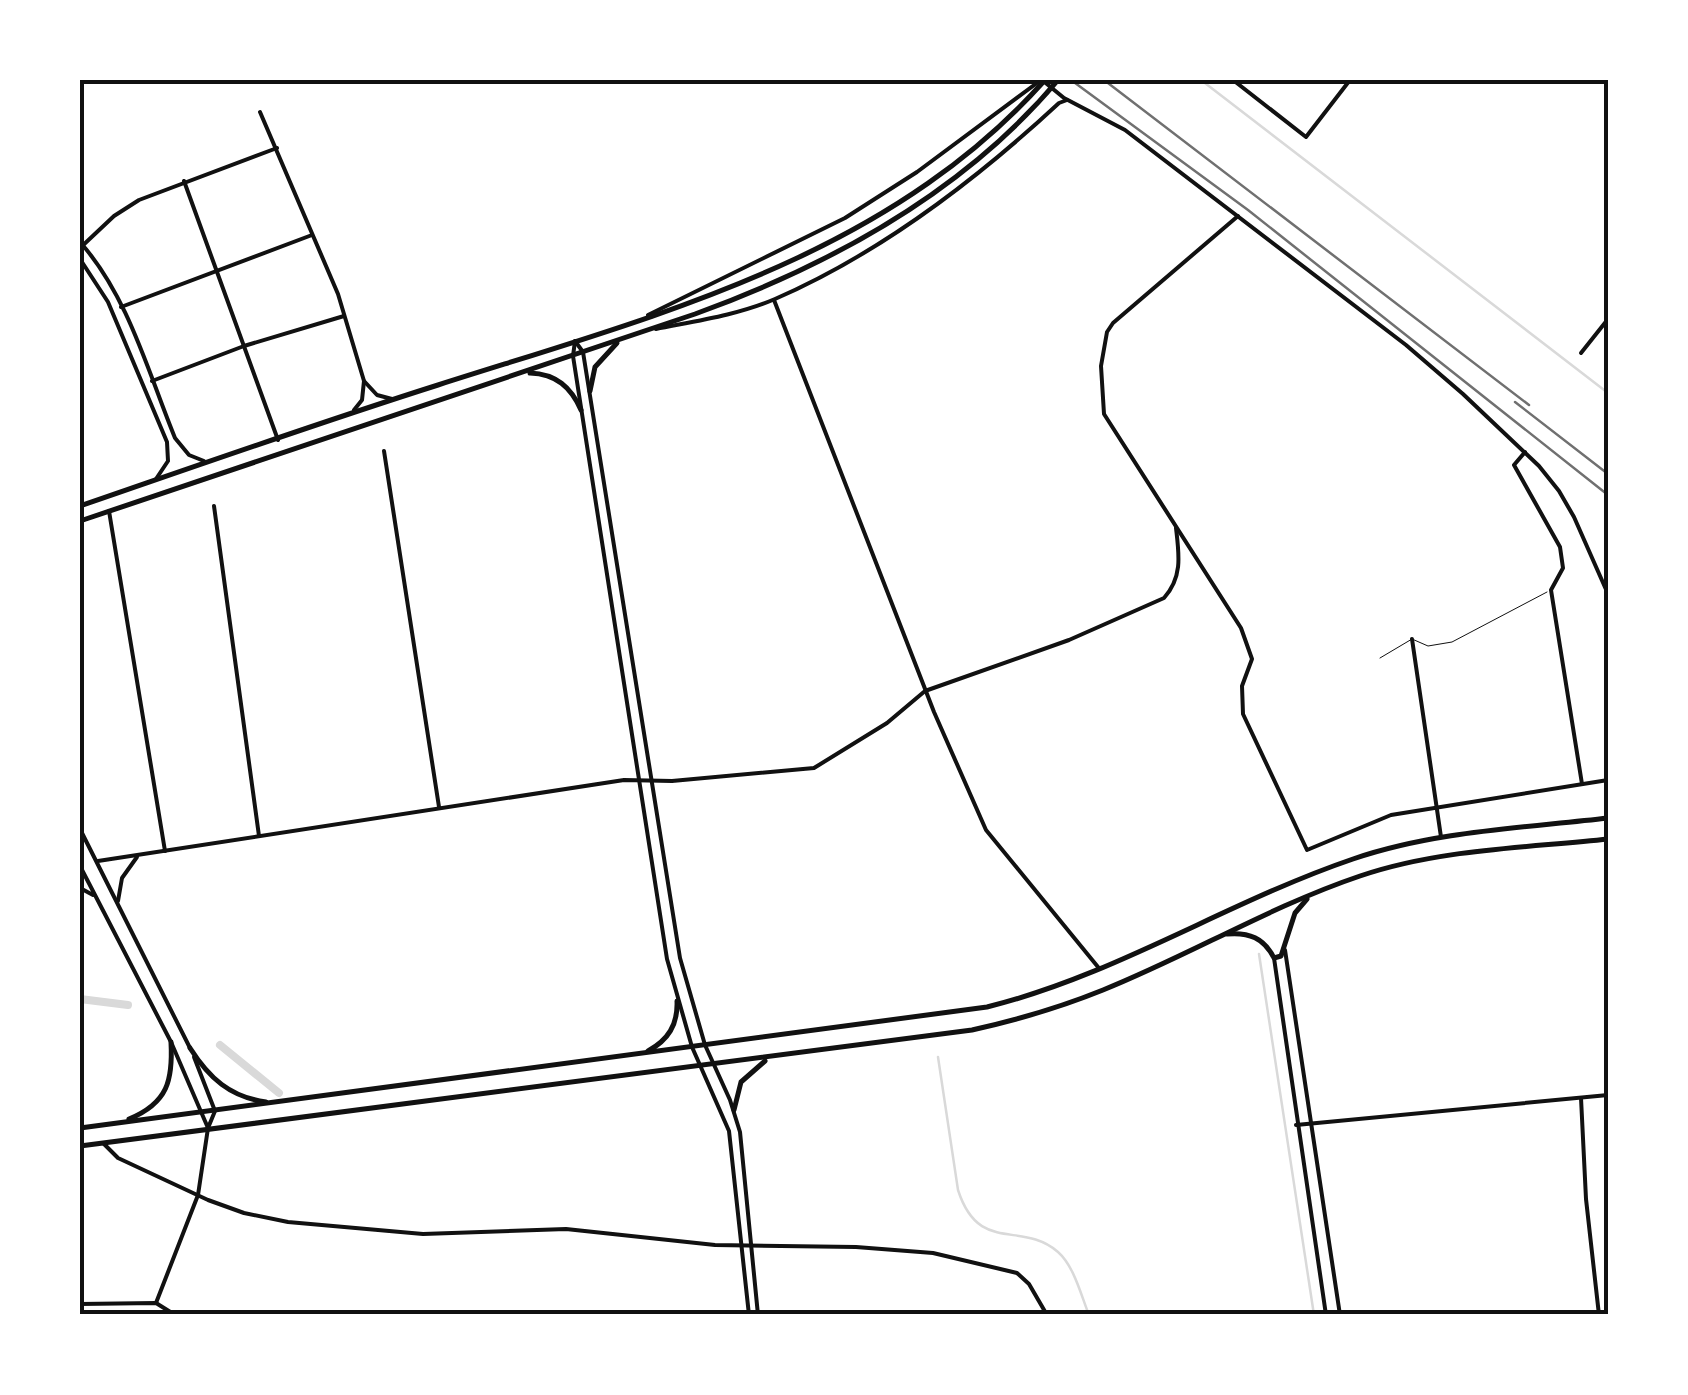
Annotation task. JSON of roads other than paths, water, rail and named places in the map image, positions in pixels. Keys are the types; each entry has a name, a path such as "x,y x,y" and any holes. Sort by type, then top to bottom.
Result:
{"main road":[{"path":"80,506 393,399 692,304 773,271 869,222 910,194 994,132 1043,80"},
{"path":"80,521 573,356 778,281 843,248 916,203 1001,140 1058,80"},
{"path":"590,391 591,378 602,356 622,339"},
{"path":"522,373 560,381 581,410"},
{"path":"80,1128 986,1007 1101,971 1349,860 1402,844 1608,818"},
{"path":"80,1146 936,1036 1007,1022 1106,990 1366,874 1421,860 1608,839"},
{"path":"1222,935 1240,933 1257,938 1274,958 1281,956 1295,913 1314,894"},
{"path":"639,1054 652,1049 670,1033 677,1002"},
{"path":"120,1122 140,1114 165,1091 171,1078 172,1042"},
{"path":"190,1048 210,1076 227,1089 248,1098 279,1102"},
{"path":"734,1110 737,1089 746,1074 780,1056"}],"street":[{"path":"638,321 846,218 918,172 1043,80 1067,100 1125,130 1414,352 1550,478 1567,504 1607,588"},
{"path":"1232,80 1306,137 1350,80"},
{"path":"642,332 774,300 909,224 998,158 1067,100"},
{"path":"260,112 333,280 364,380 362,400 348,414"},
{"path":"209,462 198,460 182,448 122,307 108,280 81,245 138,200 277,148"},
{"path":"184,181 278,440"},
{"path":"1238,216 1122,314 1108,332 1101,366 1104,414 1242,628 1252,659 1242,686 1243,714 1306,850 1391,816 1608,780"},
{"path":"122,307 312,235"},
{"path":"80,258 108,302 167,442 168,462 155,480"},
{"path":"774,300 959,775 986,830 1101,971"},
{"path":"152,381 244,346 344,316"},
{"path":"1581,353 1608,320"},
{"path":"575,341 584,352 680,958 705,1046 734,1110 742,1146 758,1315"},
{"path":"575,341 573,356 581,410 667,959 692,1047 731,1141 749,1315"},
{"path":"364,380 377,395 393,399"},
{"path":"384,451 439,809"},
{"path":"1525,452 1514,466 1560,546 1563,568 1550,590 1582,784"},
{"path":"214,506 260,836"},
{"path":"109,511 164,851"},
{"path":"96,861 638,781 814,768 887,722 926,691 1069,640 1164,598 1174,588 1178,575 1176,528"},
{"path":"1412,639 1441,838"},
{"path":"80,829 190,1048 215,1110 208,1128 198,1195 156,1302"},
{"path":"119,909 122,878 141,854"},
{"path":"80,866 172,1042 208,1128"},
{"path":"80,888 95,897"},
{"path":"1284,950 1340,1315"},
{"path":"1274,958 1326,1315"},
{"path":"1296,1125 1608,1096"},
{"path":"1581,1098 1586,1199 1599,1315"},
{"path":"102,1143 118,1158 244,1213 312,1225 423,1234 566,1229 742,1246 871,1247 957,1257 1017,1274 1029,1284 1047,1315"},
{"path":"80,1304 156,1302 172,1313"}],"lane":[{"path":"1380,658 1412,639 1428,646 1452,642 1550,590"}],"waterway":[{"path":"1201,80 1608,393"},
{"path":"1259,954 1314,1315"},
{"path":"80,999 128,1005"},
{"path":"220,1045 279,1093"},
{"path":"938,1057 958,1190 967,1210 989,1230 1030,1238 1058,1252 1073,1273 1089,1315"}],"railway":[{"path":"1071,80 1248,210 1608,495"},
{"path":"1104,80 1529,405"},
{"path":"1515,402 1608,474"}]}
